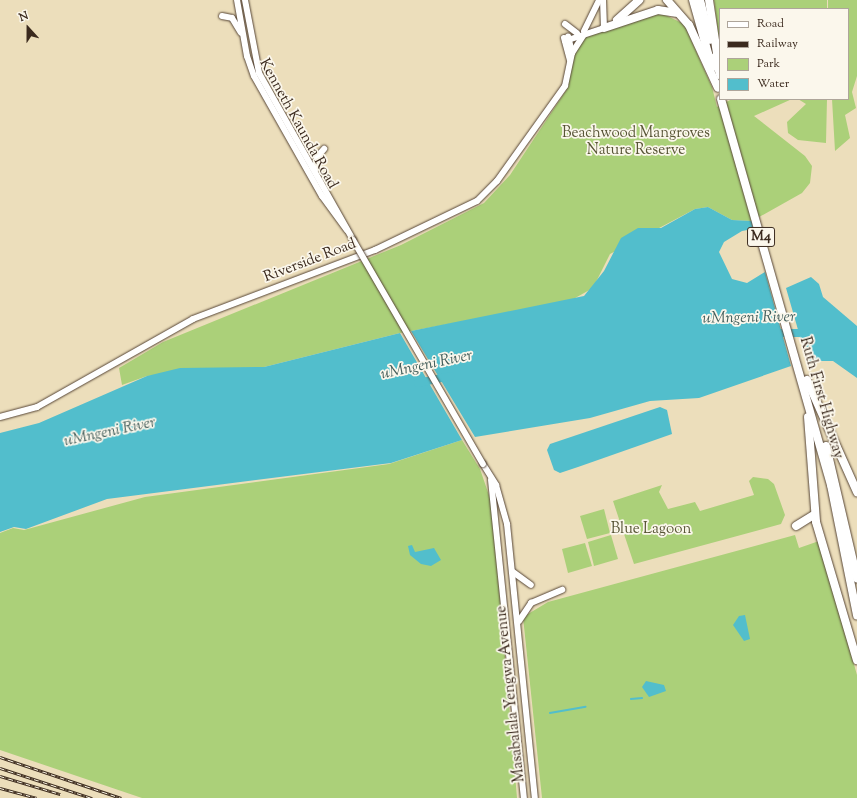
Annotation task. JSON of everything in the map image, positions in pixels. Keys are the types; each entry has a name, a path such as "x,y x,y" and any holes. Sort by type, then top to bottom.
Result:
{"highway":[{"path":"604,26 625,15 639,0"},
{"path":"667,0 689,25 719,91"},
{"name":"Ruth First Highway","path":"693,0 719,90"},
{"path":"700,0 719,71"},
{"path":"709,0 719,65"},
{"path":"604,26 658,10 677,13"},
{"name":"Ruth First Highway","path":"722,100 804,376"},
{"name":"Ruth First Highway","path":"727,100 804,376"},
{"path":"804,376 819,431 857,492"},
{"path":"804,376 819,431 815,514 857,660"},
{"name":"Ruth First Highway","path":"819,431 857,578"},
{"path":"796,526 815,514"},
{"name":"Ruth First Highway","path":"843,524 857,615"}],"main road":[{"name":"Kenneth Kaunda Road","path":"237,0 243,38 254,76 322,196 347,230"},
{"name":"Kenneth Kaunda Road","path":"245,0 257,69 315,170 347,230 491,479 504,511 514,587"},
{"path":"572,53 585,32 599,0"},
{"path":"567,39 604,26 604,0"},
{"path":"222,16 234,19 243,38"},
{"path":"564,24 576,33"},
{"path":"567,39 576,33 585,32"},
{"name":"Riverside Road","path":"0,417 37,407 188,322 375,250 477,201 498,181 565,86 572,53 567,39"},
{"name":"Riverside Road","path":"567,39 571,63"},
{"path":"315,170 317,157 324,149"},
{"name":"Kenneth Kaunda Road","path":"491,479 504,588"},
{"path":"512,571 521,581 531,585"},
{"name":"Masabalala Yengwa Avenue","path":"514,587 535,798"},
{"name":"Masabalala Yengwa Avenue","path":"504,588 524,798"},
{"path":"518,625 522,612 531,603 562,590"}],"green space":[{"path":"714,0 827,0 827,8 719,8 719,39"},
{"path":"828,0 857,0 857,76 852,92 856,108 845,115 850,138 835,151 832,100 849,100 849,8 828,8"},
{"name":"Beachwood Mangroves Nature Reserve","path":"661,13 684,24 712,87 717,107 730,100 790,100 754,116 805,156 812,166 810,183 802,193 752,221 732,220 708,207 695,209 610,254 593,288 568,302 400,333 264,367 147,376 122,385 119,368 163,342 401,245 484,203 510,175 567,89 573,58 585,36"},
{"path":"800,100 827,100 826,143 798,140 788,133 787,122 806,104"},
{"path":"462,440 480,469 492,504 517,798 142,798 0,750 0,533 13,528 24,530 145,497 389,464"},
{"name":"Blue Lagoon","path":"753,477 768,479 774,484 785,515 781,524 634,564 613,501 662,485 659,492 668,509 695,502 700,511 754,495 749,481"},
{"path":"604,509 610,533 587,539 580,516"},
{"path":"611,535 618,559 594,566 588,542"},
{"path":"795,535 799,548 819,541 857,675 857,798 542,798 523,617 548,602"},
{"path":"585,543 592,566 568,573 562,549"}],"water":[{"path":"708,207 732,220 752,221 753,229 742,231 724,242 719,252 732,279 747,283 765,272 791,366 699,398 650,401 590,418 475,437 411,331 584,296 604,271 621,238 638,228 661,228 695,209"},
{"path":"811,277 819,284 823,297 857,326 857,378 833,361 807,361 786,288"},
{"path":"400,333 462,440 391,463 107,499 26,529 14,527 0,532 0,433 39,423 147,376 180,368 264,367"},
{"path":"660,407 667,410 672,434 560,473 554,470 547,450 550,444"},
{"path":"412,545 415,552 434,548 441,560 431,566 421,564 410,555 408,546"},
{"path":"745,615 750,639 744,641 733,625 739,616"},
{"path":"646,681 664,685 666,691 649,697 642,687"}],"waterway":[{"name":"uMngeni River","path":"771,333 809,333"},
{"name":"uMngeni River","path":"418,383 450,376"},
{"path":"631,699 642,698"},
{"path":"550,713 585,707"}],"railway":[{"path":"0,757 121,798"},
{"path":"0,768 92,798"},
{"path":"0,776 60,794"},
{"path":"0,788 37,798"}]}
